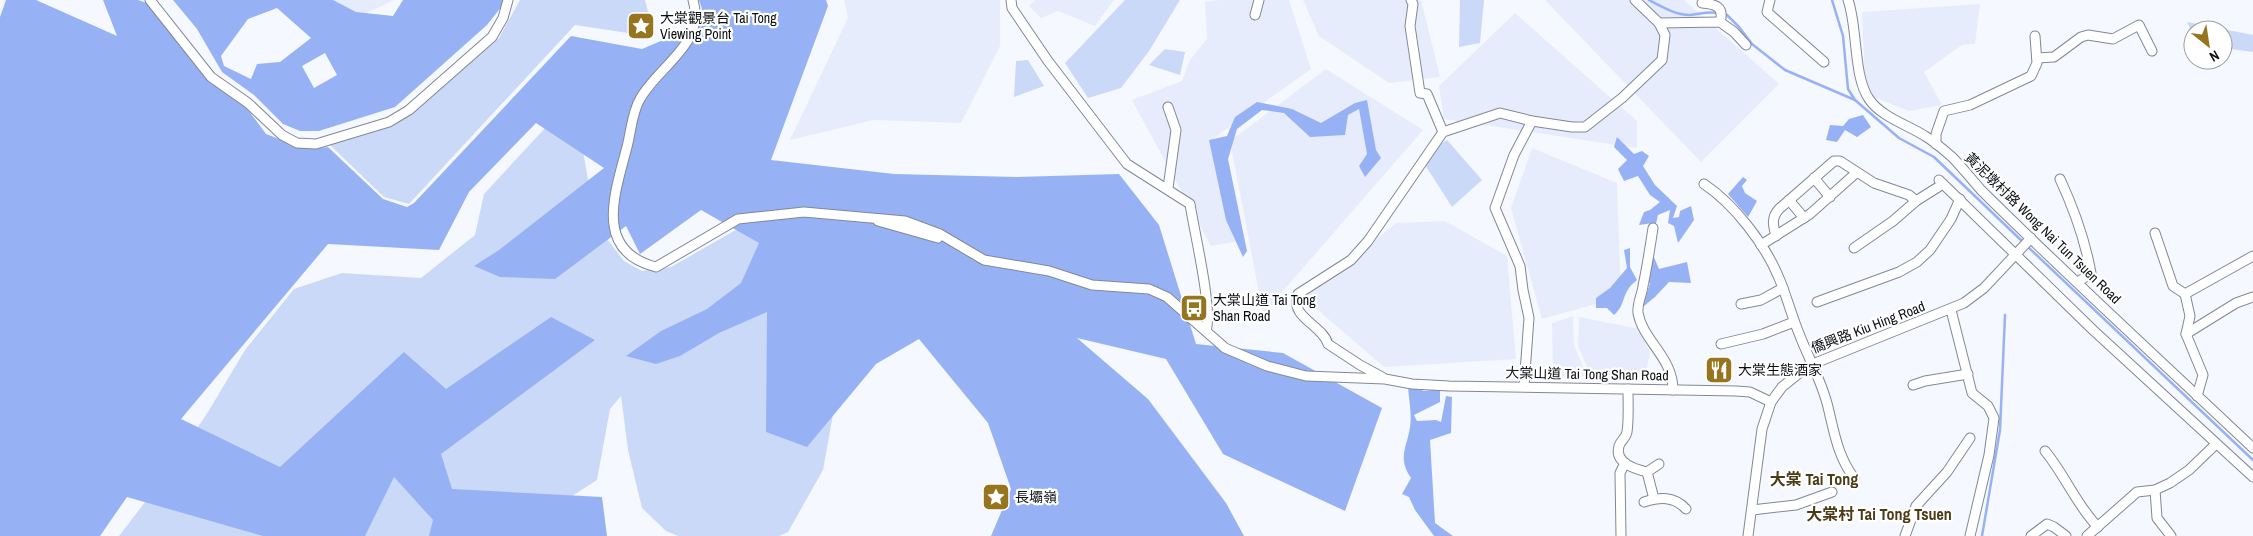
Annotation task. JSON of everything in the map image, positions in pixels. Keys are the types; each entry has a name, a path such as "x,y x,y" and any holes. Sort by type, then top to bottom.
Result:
{"street":[{"path":"150,0 211,77 248,103 282,135 297,143 322,143 389,122 409,110 492,37 503,18 508,0"},
{"name":"大棠山道 Tai Tong Shan Road","path":"693,0 696,19 692,35 646,91 637,106 615,195 614,230 617,243 630,258 640,264 656,268 738,219 804,212 866,218 955,242 984,260 1049,271 1092,286 1149,289 1167,297 1224,348 1267,366 1306,376 1385,379 1412,384 1750,392 1771,402"},
{"path":"1011,0 1012,8 1048,61 1127,164 1168,188 1190,204 1207,309 1206,332"},
{"path":"1255,14 1259,0"},
{"path":"1411,0 1413,4 1410,26 1420,93 1427,94 1443,132"},
{"path":"1385,379 1328,344 1325,335 1298,312 1295,302 1298,294 1351,260 1368,241 1443,132 1500,113 1532,122 1572,128 1585,127 1622,98 1662,60 1665,35 1659,23 1635,0"},
{"path":"1770,0 1767,12 1824,62"},
{"name":"黃泥墩村路 Wong Nai Tun Tsuen Road","path":"1848,0 1853,14 1862,81 1869,99 1883,112 1936,144 1951,156 1981,189 2031,238 2253,448"},
{"path":"1702,3 1716,5 1720,16 1746,45"},
{"path":"1659,23 1720,16"},
{"path":"2037,58 2054,57 2081,37 2088,35 2113,39 2138,25 2152,51"},
{"path":"1936,144 1936,134 1944,111 1970,105 2015,82 2029,78 2035,70 2037,58 2035,36"},
{"path":"1168,107 1176,130 1168,188"},
{"path":"1524,386 1529,318 1520,266 1494,208 1514,155 1532,122"},
{"path":"1776,236 1773,222 1774,215 1836,160 1856,173 1889,189 1909,195 1916,201"},
{"path":"1761,245 1804,218 1856,173"},
{"path":"1814,178 1830,197"},
{"path":"2060,179 2074,209 2089,261 2091,273 2078,282"},
{"path":"1854,248 1893,221 1941,182 2253,477"},
{"path":"1704,184 1724,199 1761,245 1774,267 1828,407 1835,440 1848,470 1854,478"},
{"path":"1817,302 1910,268 1930,250 1952,219 1960,199"},
{"path":"1789,200 1804,218"},
{"path":"1654,228 1638,304 1638,314 1669,368 1673,390"},
{"path":"2155,233 2173,286 2185,294 2190,316 2186,334 2203,374 2197,396"},
{"name":"僑興路 Kiu Hing Road","path":"1748,536 1762,430 1771,402 1790,379 1811,364 1951,310 1975,296 2031,238"},
{"path":"2185,294 2253,256"},
{"path":"1741,304 1761,300 1783,288"},
{"path":"2186,334 2236,303 2253,297"},
{"path":"1190,318 1200,311 1207,309"},
{"path":"1951,310 1972,394 1988,406 1994,418 1989,455 1970,536"},
{"path":"1721,344 1763,334 1794,322"},
{"path":"1913,385 1924,381 1968,374"},
{"path":"1628,389 1627,434 1618,447 1625,464 1631,468 1647,472 1659,464"},
{"path":"1905,536 1916,506 1947,472 1970,438"},
{"path":"2045,451 2061,471 2086,512 2093,533 2137,492 2155,490 2170,484 2189,470 2216,444"},
{"path":"1621,536 1620,474 1625,464"},
{"path":"1647,472 1654,499"},
{"path":"2155,490 2157,518 2171,536"},
{"path":"1752,510 1796,505 1832,492"},
{"path":"1644,502 1654,499 1670,499 1682,504 1686,509"},
{"path":"2031,536 2047,524 2066,536"}],"shaded area":[{"path":"6,0 36,0 117,36 103,0 138,0 147,3 246,107 266,134 295,145 313,149 328,147 383,199 407,207 414,203 571,36 642,49 701,24 702,9 699,0 826,0 828,6 771,160 894,174 1017,177 1119,174 1159,225 1196,344 1283,353 1382,408 1345,511 1223,454 1166,359 1077,338 1148,399 1226,503 1244,536 991,536 1011,489 988,423 919,339 876,364 807,447 766,432 767,312 719,333 680,356 656,364 626,356 661,331 707,309 741,283 759,243 701,210 640,254 626,226 555,279 500,277 474,266 499,250 604,168 536,123 469,192 439,250 328,244 181,419 280,467 404,352 446,389 551,317 595,340 441,454 452,489 602,497 607,536 429,536 433,520 394,477 365,536 263,536 127,497 100,536 0,536 0,17"},
{"path":"173,0 333,0 356,12 393,16 403,0 503,0 502,6 487,25 395,107 319,131 300,131 283,124 254,95 222,72 197,29","holes":["277,8 311,38 280,62 257,64 251,79 224,66 221,56 248,19","325,53 337,75 314,88 302,66"]},
{"path":"326,0 394,0 343,24"},
{"path":"520,0 645,0 651,23 641,35 575,25 409,204 384,197 329,144 420,106 499,38"},
{"path":"844,0 1000,0 1000,46 961,123 874,120 790,140 848,18"},
{"path":"1035,0 1114,0 1095,26 1058,11 1041,18 1029,6"},
{"path":"1125,0 1180,0 1149,51 1121,88 1088,98 1065,63"},
{"path":"1219,0 1289,0 1311,69 1214,138 1239,241 1211,246 1132,100 1182,81 1190,60 1207,39 1205,2"},
{"path":"1303,0 1421,0 1440,77 1389,83 1319,36"},
{"path":"1460,0 1484,0 1480,43 1459,47"},
{"path":"1545,0 1684,0 1779,84 1701,162"},
{"path":"1980,4 1975,44 1962,45 1924,72 1942,105 1909,111 1871,96 1865,83 1862,12"},
{"path":"1515,13 1637,121 1637,148 1444,119 1439,86"},
{"path":"2233,31 2253,35 2253,52 2233,49"},
{"path":"1165,49 1185,52 1180,75 1149,65"},
{"path":"1028,60 1044,86 1014,97 1016,61"},
{"path":"1326,69 1423,130 1263,314 1230,141"},
{"path":"1367,100 1376,150 1381,158 1365,177 1359,166 1367,154 1359,109 1348,115 1345,135 1310,137 1284,113 1262,110 1237,129 1228,159 1247,251 1243,257 1226,220 1209,140 1227,136 1235,117 1257,102 1292,109 1321,123 1355,103"},
{"path":"559,113 577,117 592,202 607,239 624,261 642,271 671,267 734,231 757,222 843,359 823,470 788,532 779,536 678,536 666,531 642,508 628,450 621,396 610,409 597,480 561,503 465,536 119,536 165,476 208,412 245,350 294,289 342,273 421,278 475,235 484,194"},
{"path":"1863,115 1871,127 1857,137 1845,130 1837,142 1826,140 1830,125 1843,126 1849,119"},
{"path":"1617,137 1634,154 1642,151 1649,156 1643,166 1655,185 1677,206 1673,218 1679,217 1680,211 1691,206 1694,220 1678,243 1674,226 1668,223 1670,210 1658,215 1655,228 1653,223 1639,225 1644,212 1660,202 1650,195 1638,176 1624,181 1618,169 1627,160 1614,147"},
{"path":"1447,140 1482,180 1452,207 1425,165 1433,149"},
{"path":"1532,148 1617,183 1621,297 1542,319 1511,208"},
{"path":"1743,177 1747,180 1742,186 1745,193 1757,201 1748,217 1728,194"},
{"path":"1445,221 1507,256 1516,359 1384,367 1304,298 1396,223"},
{"path":"1630,248 1630,267 1637,280 1628,289 1621,307 1614,315 1607,308 1596,308 1596,298 1610,288 1627,268 1624,250"},
{"path":"1653,255 1659,269 1687,262 1691,283 1669,282 1644,306 1641,305 1643,294 1646,296 1650,283 1646,282"},
{"path":"1573,316 1574,345 1587,376 1553,376 1552,323"},
{"path":"1579,317 1640,329 1650,353 1645,376 1590,374 1578,346"},
{"path":"1408,387 1425,391 1440,389 1440,402 1414,415 1417,421 1436,420 1441,422 1446,396 1452,397 1451,433 1430,440 1435,523 1453,536 1434,536 1415,510 1409,497 1402,494 1411,478 1404,458 1411,422"}],"waterway":[{"path":"1649,0 1669,10 1685,15 1707,12 1718,13"},
{"path":"1832,0 1843,36 1848,89 1855,100"},
{"path":"1724,14 1739,27 1752,44 1785,70 1855,100 1899,138 1934,157 2023,242"},
{"path":"2027,246 2253,460"},
{"path":"1982,536 2000,430 2005,315"}],"place":[{"name":"大棠觀景台 Tai Tong Viewing Point","path":"641,26"},
{"name":"大棠山道 Tai Tong Shan Road","path":"1194,308"},
{"name":"大棠生態酒家","path":"1719,370"},
{"name":"長壩嶺","path":"996,497"}],"district":[{"name":"大棠 Tai Tong","path":"1814,479"},
{"name":"大棠村 Tai Tong Tsuen","path":"1879,514"}]}
